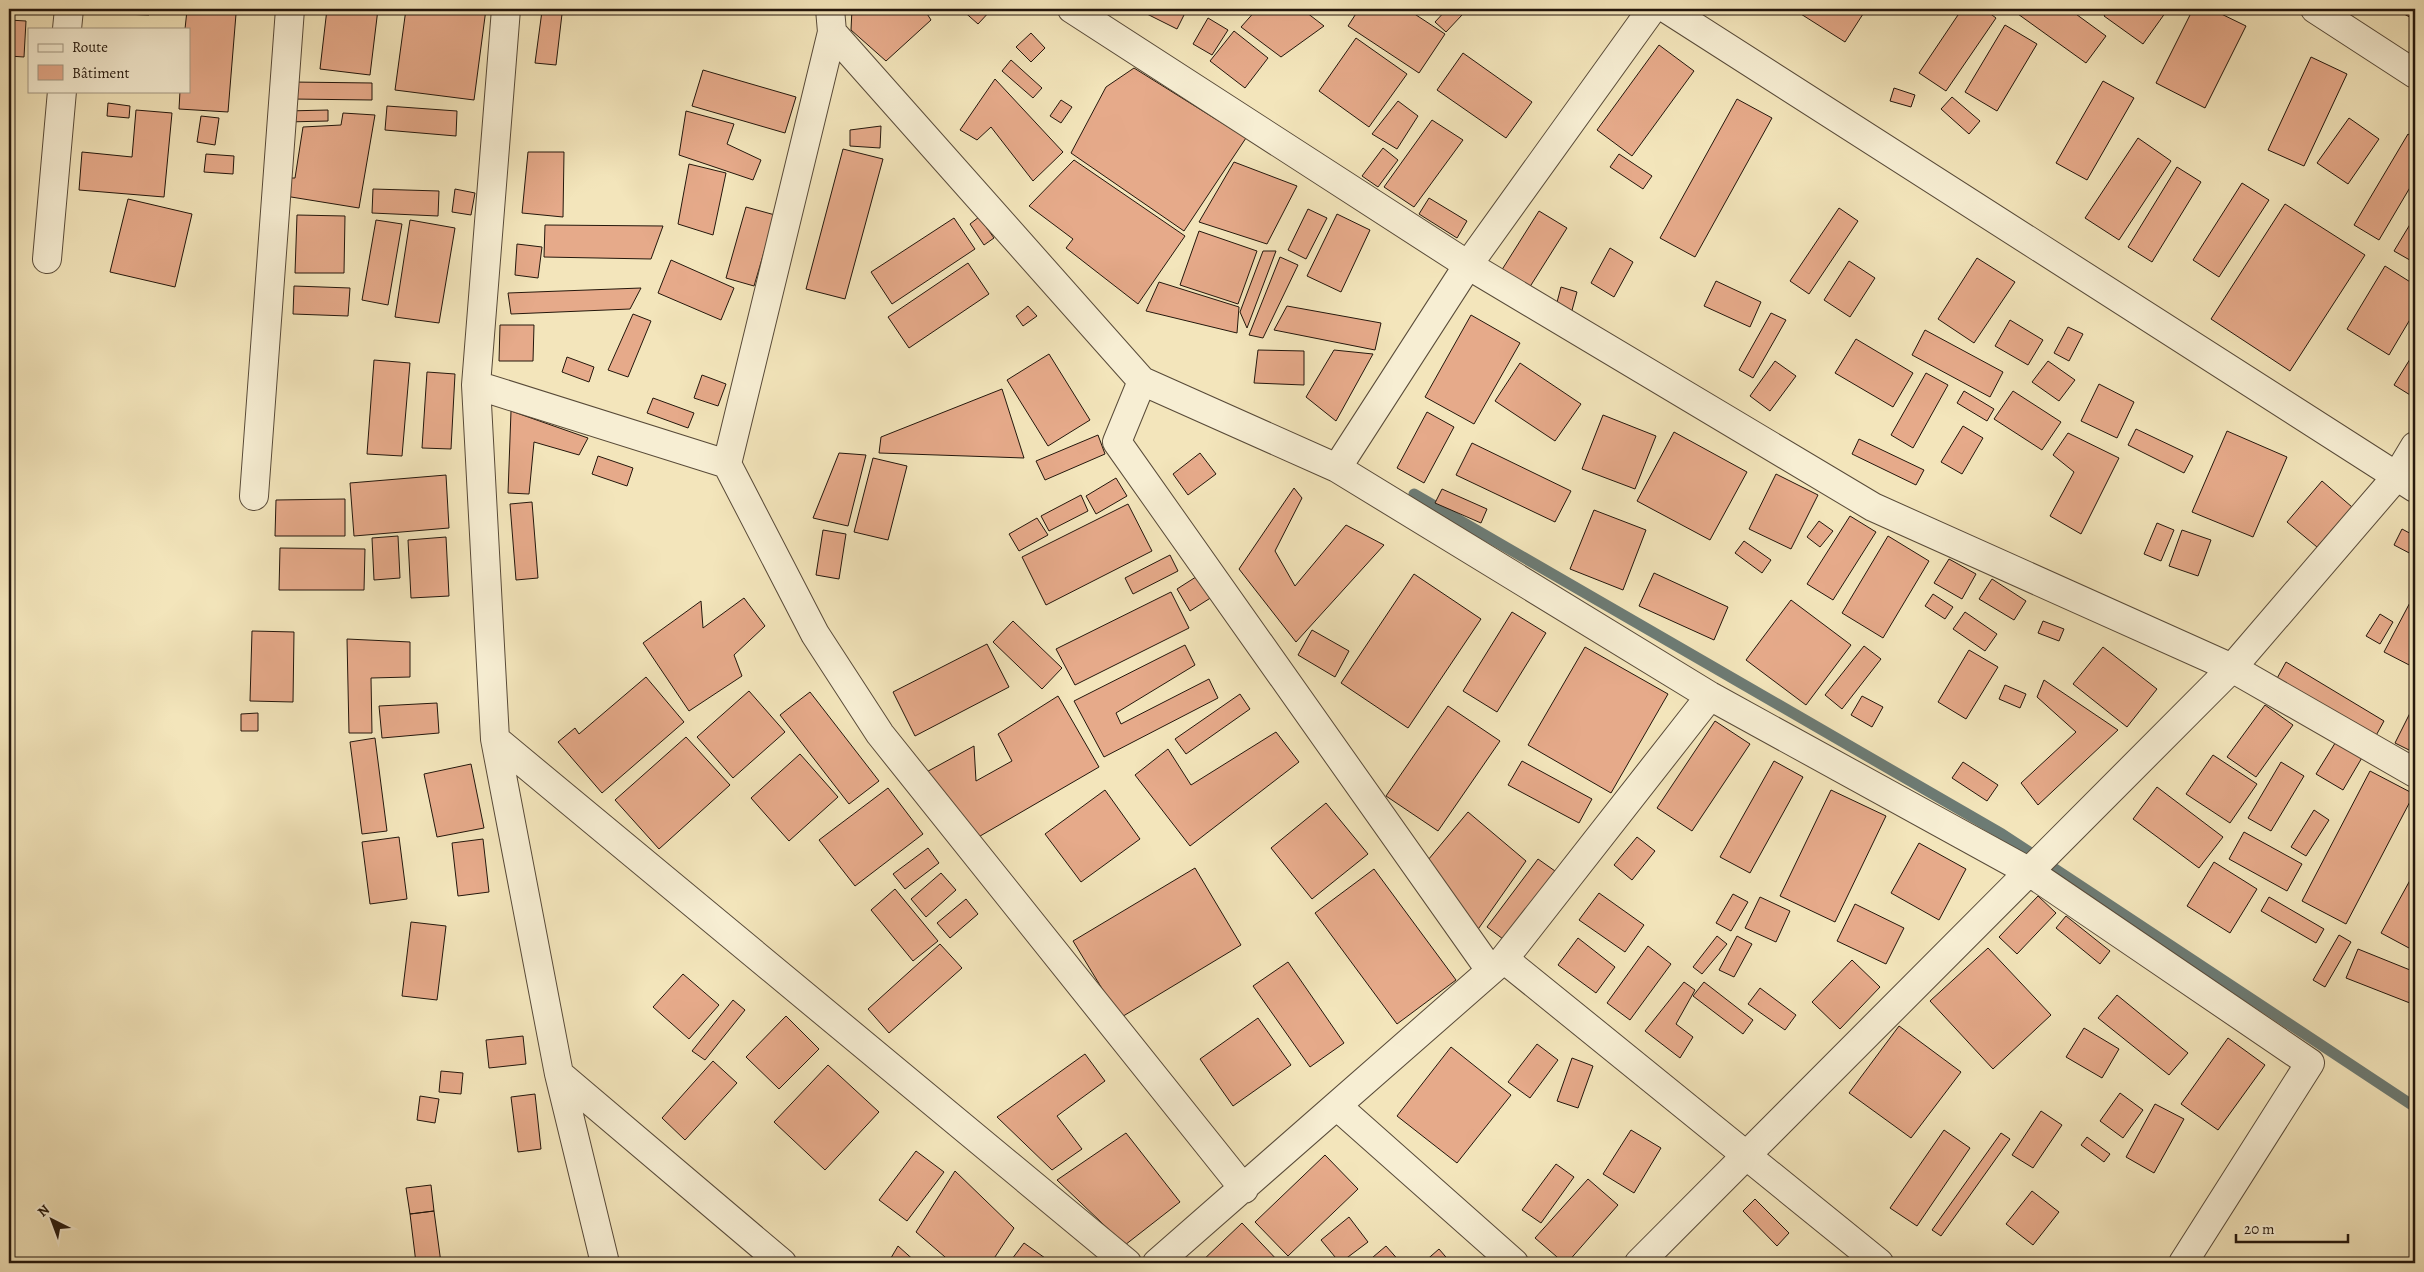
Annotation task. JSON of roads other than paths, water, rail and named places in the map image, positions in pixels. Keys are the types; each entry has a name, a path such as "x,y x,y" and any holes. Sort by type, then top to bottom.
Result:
{"street":[{"path":"68,28 69,9"},
{"path":"254,496 290,9"},
{"path":"506,9 476,385 495,739 559,1074 605,1263"},
{"path":"1072,9 1468,266 1873,507 2232,668 2415,773"},
{"path":"1337,468 1468,266 1652,9"},
{"path":"1667,9 1696,16 2406,482"},
{"path":"2314,9 2415,74"},
{"path":"831,21 1142,381 1337,468 1710,696 2028,871 2310,1063 2183,1263"},
{"path":"831,21 727,464 815,634 880,734 1244,1188"},
{"path":"47,259 62,92"},
{"path":"1142,381 1117,442 1497,965 1745,1155 1879,1263"},
{"path":"476,385 727,464"},
{"path":"1639,1263 2232,668 2406,482 2415,446"},
{"path":"1156,1263 1497,965 1710,696"},
{"path":"495,739 1127,1263"},
{"path":"559,1074 782,1263"},
{"path":"1337,1106 1514,1263"}],"waterway":[{"path":"1414,494 2002,834 2415,1107"}]}
